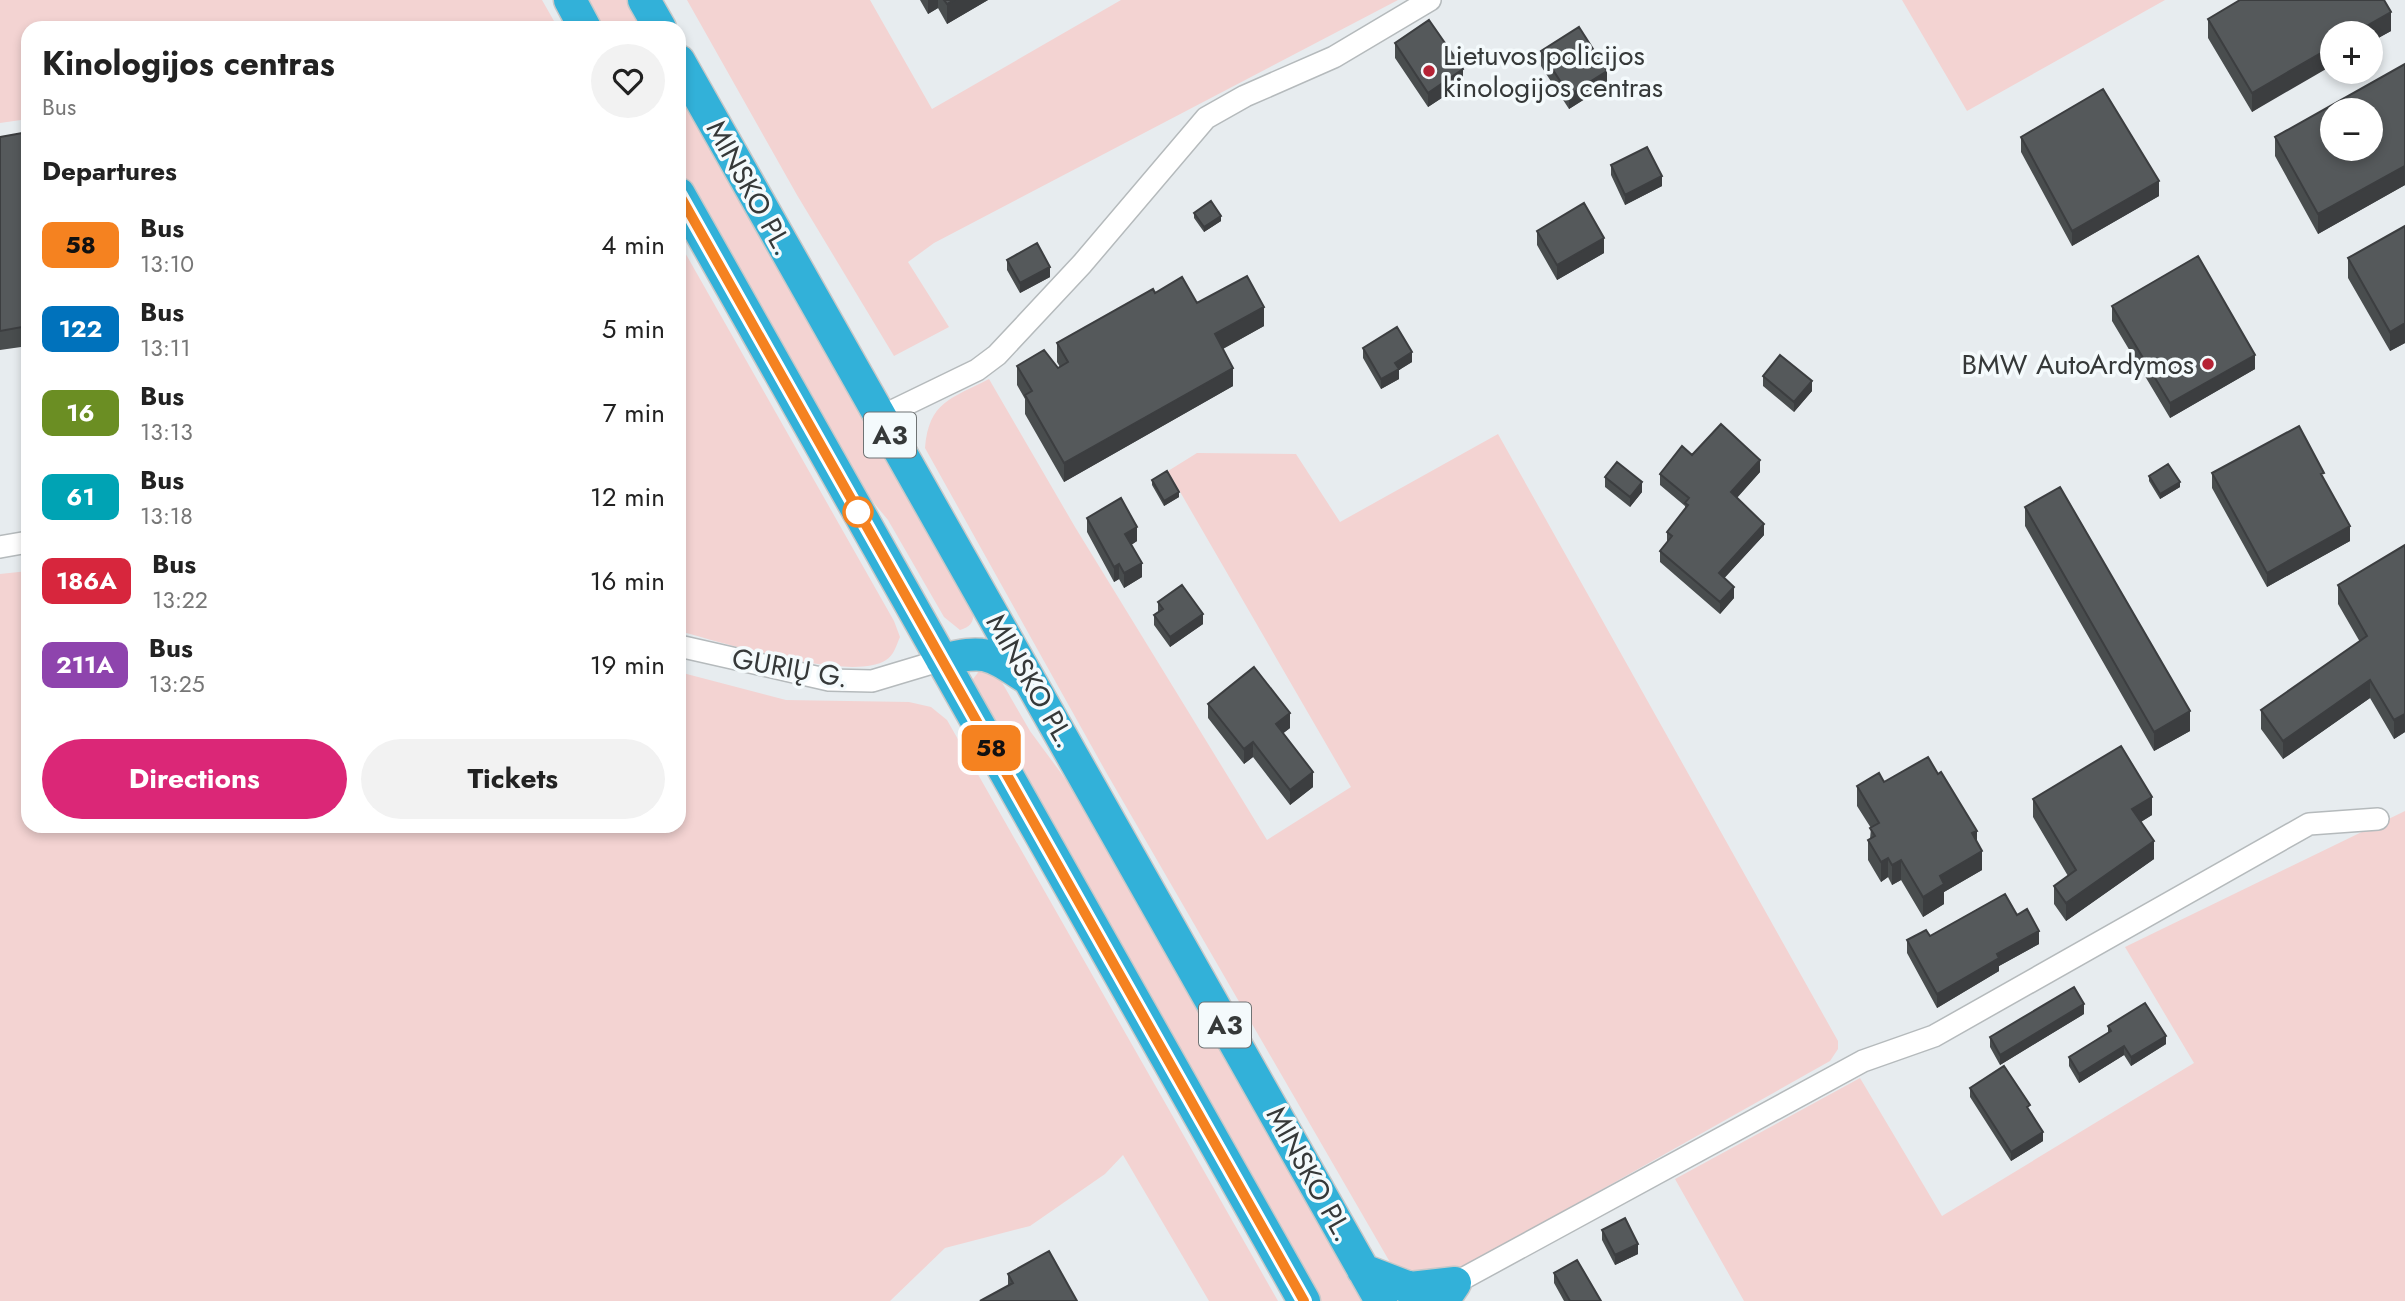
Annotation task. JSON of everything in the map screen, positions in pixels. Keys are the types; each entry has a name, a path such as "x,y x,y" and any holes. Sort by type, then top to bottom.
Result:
{"highway":[{"path":"570,0 581,21"},
{"path":"645,0 656,21"},
{"name":"MINSKO PL.","path":"686,73 1381,1301"},
{"name":"A3","path":"686,206 1304,1301"},
{"path":"942,660 975,652 990,655 1032,682"},
{"path":"1363,1270 1410,1288 1449,1292"}],"street":[{"path":"880,418 977,370 997,355 1082,264 1206,118 1245,96 1334,57 1430,0"},
{"path":"0,547 21,543"},
{"name":"GURIŲ G.","path":"686,648 829,680 872,681 942,660"},
{"path":"1449,1292 1863,1061 1934,1035 2309,824 2378,819"}],"shaded area":[{"path":"0,0 542,0 554,21 21,21 21,120 0,123"},
{"path":"585,0 628,0 640,21 597,21"},
{"path":"687,0 870,0 932,109 1121,0 1398,0 934,243 908,262 949,327 894,356 797,195"},
{"path":"1902,0 2165,0 1967,111"},
{"path":"686,102 974,613 969,626 960,630 944,617 888,520 854,479 686,179"},
{"path":"686,254 894,621 900,637 889,658 869,666 816,664 686,633"},
{"path":"989,379 1075,527 1267,840 1351,787 1168,471 1197,453 1296,454 1340,522 1498,434 1838,1041 1838,1049 1830,1061 1439,1281 1423,1284 1391,1264 1106,772 925,448 931,420 944,403"},
{"path":"21,572 21,833 686,833 686,674 786,700 909,702 931,707 947,720 1278,1301 1209,1301 1123,1155 1105,1174 1030,1226 945,1248 890,1301 0,1301 0,574"},
{"path":"984,665 1000,679 1030,731 1086,807 1369,1301 1321,1301 974,687 973,679"},
{"path":"2405,811 2405,1301 1744,1301 1675,1179 1860,1078 1942,1216 2194,1063 2125,947"}],"building":[{"path":"2240,0 2384,0 2391,12 2375,21 2320,21 2320,54 2252,93 2208,19"},
{"name":"Lietuvos policijos kinologijos centras","path":"1429,20 1463,69 1428,93 1395,43"},
{"path":"1579,27 1607,71 1569,95 1541,51"},
{"path":"2405,64 2405,166 2318,214 2275,137 2320,112 2320,161 2383,161 2383,98 2344,98 2369,84 2383,84 2383,76"},
{"path":"2103,89 2159,181 2072,231 2021,137"},
{"path":"21,133 21,327 0,331 0,137"},
{"path":"1647,147 1662,176 1625,195 1611,165"},
{"path":"1211,201 1221,216 1204,227 1194,213"},
{"path":"1584,203 1604,238 1557,265 1537,231"},
{"path":"2405,226 2405,323 2390,332 2348,258"},
{"path":"1037,243 1050,267 1020,283 1007,260"},
{"path":"2198,256 2255,355 2170,403 2112,306"},
{"path":"1247,276 1264,307 1215,334 1233,368 1064,463 1025,395 1032,391 1017,366 1044,350 1058,368 1068,362 1057,343 1153,289 1155,293 1182,277 1197,303"},
{"path":"1397,327 1412,352 1395,363 1399,369 1381,379 1363,348"},
{"path":"1780,355 1812,381 1794,402 1763,376"},
{"path":"1721,424 1760,460 1731,492 1764,524 1719,573 1734,587 1720,602 1660,551 1672,536 1667,532 1688,505 1685,503 1689,498 1660,474 1682,446 1692,455"},
{"path":"2299,426 2324,473 2321,474 2350,526 2267,573 2212,473"},
{"path":"1617,462 1642,482 1630,497 1605,477"},
{"path":"2168,464 2180,482 2160,494 2149,476"},
{"path":"1167,471 1179,492 1164,501 1152,480"},
{"path":"2060,487 2190,711 2154,732 2025,507"},
{"path":"1121,498 1137,527 1125,534 1142,563 1124,573 1119,564 1114,567 1087,518"},
{"path":"2405,545 2405,714 2394,720 2370,680 2283,741 2261,710 2367,636 2338,585"},
{"path":"1182,585 1203,614 1170,637 1154,615 1163,609 1158,602"},
{"path":"1254,667 1290,713 1276,724 1313,772 1290,790 1253,742 1244,749 1208,704"},
{"path":"2121,746 2152,797 2132,809 2154,841 2066,903 2054,886 2076,870 2033,799"},
{"path":"1928,757 1938,774 1941,772 1977,831 1972,833 1982,851 1940,876 1944,884 1923,897 1901,860 1892,865 1888,858 1881,862 1868,840 1875,836 1870,828 1879,823 1857,786 1879,773 1884,782"},
{"path":"2005,894 2017,915 2027,909 2039,931 1997,954 1999,958 1937,994 1907,940 1926,930 1930,936"},
{"path":"2074,987 2084,1004 2000,1055 1990,1037"},
{"path":"2145,1003 2166,1036 2131,1057 2124,1046 2079,1074 2069,1057 2111,1031 2108,1026"},
{"path":"2004,1066 2030,1105 2027,1107 2043,1132 2011,1152 1970,1088"},
{"path":"1625,1218 1638,1244 1615,1255 1602,1230"},
{"path":"1049,1251 1077,1301 980,1301 1013,1283 1008,1274"},
{"path":"1577,1260 1601,1301 1570,1301 1554,1273"}],"bus line":[{"name":"58","path":"686,207 1304,1301"}],"place":[{"name":"Lietuvos policijos kinologijos centras","path":"1429,71"},
{"name":"BMW AutoArdymos","path":"2208,364"}]}
